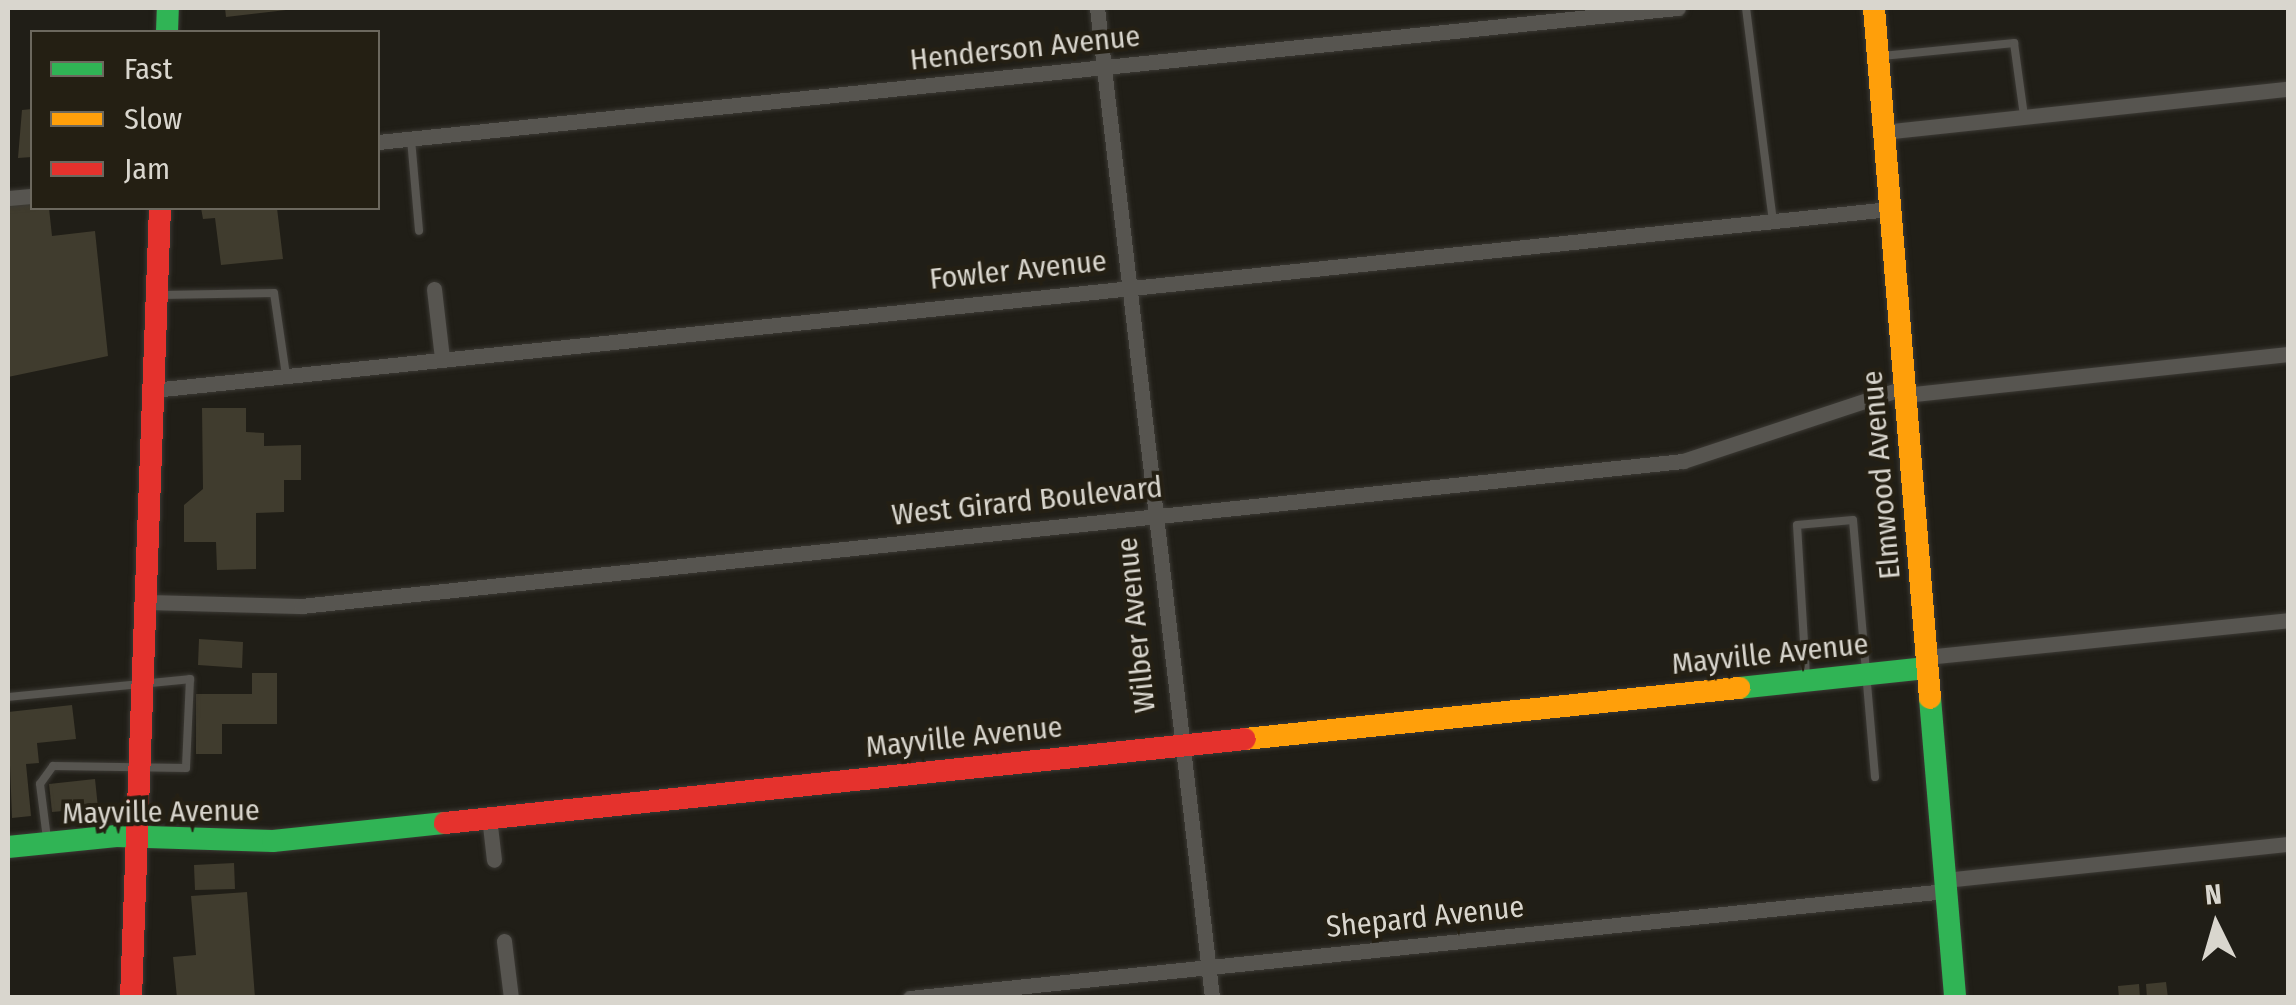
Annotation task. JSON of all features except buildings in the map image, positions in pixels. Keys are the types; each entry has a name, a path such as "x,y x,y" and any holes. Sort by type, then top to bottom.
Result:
{"street":[{"name":"Wilber Avenue","path":"1097,8 1178,745 1212,998"},
{"name":"Henderson Avenue","path":"380,142 1678,8"},
{"name":"Elmwood Avenue","path":"1874,8 1955,998"},
{"path":"1884,132 2288,89"},
{"name":"Fowler Avenue","path":"153,390 1889,209"},
{"path":"131,998 160,210"},
{"path":"434,289 442,358"},
{"name":"West Girard Boulevard","path":"145,602 300,606 1683,461 1904,391 2288,354"},
{"path":"1926,663 2288,620"},
{"name":"Mayville Avenue","path":"8,847 137,837 272,841 1867,674 1926,663"},
{"path":"489,817 494,860"},
{"name":"Shepard Avenue","path":"910,998 1945,886 2288,844"},
{"path":"504,941 511,998"}],"lane":[{"path":"1746,8 1773,221"},
{"path":"1878,56 2014,43 2024,117"},
{"path":"411,139 420,231"},
{"path":"156,296 274,294 286,375"},
{"path":"1806,680 1797,525 1853,520 1875,777"},
{"path":"8,697 143,677 190,679 186,768 53,766 40,784 47,843"}],"traffic: fast":[{"path":"167,30 168,8"},
{"path":"1739,688 1927,668"},
{"path":"1930,698 1955,998"},
{"path":"8,847 116,836 273,841 445,823"}],"traffic: slow":[{"path":"1874,8 1930,698"},
{"path":"1245,739 1739,688"}],"traffic: jam":[{"path":"131,998 160,210"},
{"path":"445,823 1245,739"}]}
